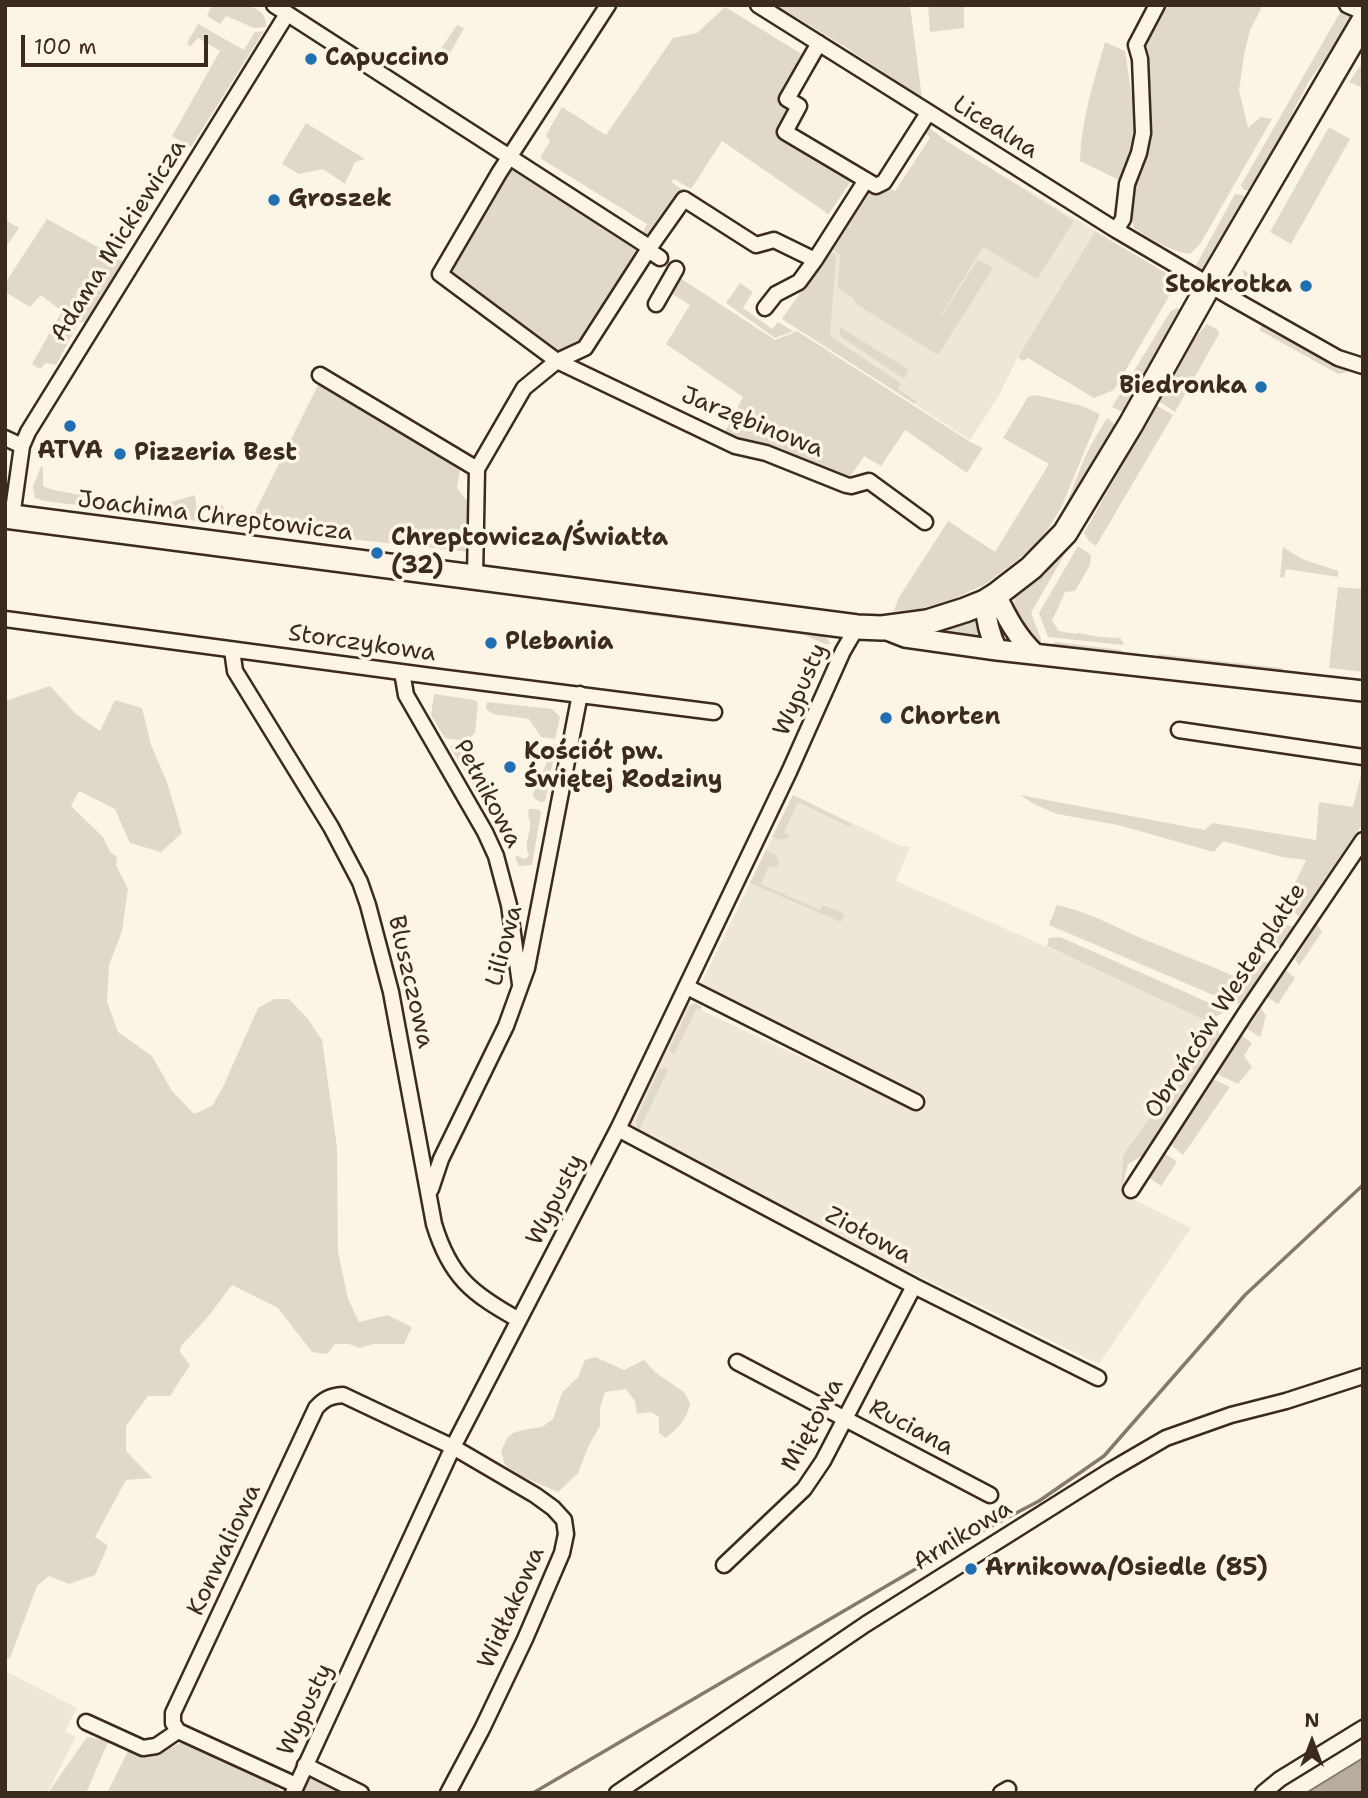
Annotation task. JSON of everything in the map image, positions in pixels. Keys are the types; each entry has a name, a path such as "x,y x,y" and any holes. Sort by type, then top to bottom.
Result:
{"main road":[{"name":"Joachima Chreptowicza","path":"9,517 857,627 882,628 927,622 965,610 991,599 1031,568 1065,533 1131,424 1363,22"},
{"path":"991,599 985,617 997,650"},
{"path":"991,599 1035,654"},
{"path":"882,628 905,637 997,650 1363,691"}],"street":[{"path":"274,5 653,252"},
{"path":"511,157 608,5"},
{"name":"Licealna","path":"758,5 1116,230 1338,358 1363,366"},
{"path":"1116,230 1123,219 1126,184 1139,153 1143,133 1140,60 1136,45 1157,5"},
{"path":"1347,5 1363,12"},
{"name":"Adama Mickiewicza","path":"9,517 22,446 32,425 287,14"},
{"path":"819,43 787,99 799,106 785,132 876,186 884,182 928,113"},
{"name":"Jarzębinowa","path":"511,157 440,274 557,361 736,446 766,453 846,485 869,481 925,522"},
{"path":"765,308 776,294 799,282 866,180"},
{"path":"475,577 477,469 524,388 557,361 585,348 653,252 687,194 756,245 774,240 815,260"},
{"path":"656,304 676,269"},
{"path":"320,375 477,469"},
{"path":"5,438 22,446"},
{"name":"Storczykowa","path":"5,619 714,712"},
{"name":"Wypusty","path":"294,1789 453,1447 618,1129 789,772 843,651 857,627"},
{"name":"Bluszczowa","path":"232,650 235,671 331,827 360,882 391,992 434,1224 441,1248 464,1284 490,1304 519,1320"},
{"name":"Pełnikowa","path":"402,672 406,695 496,856 510,911 521,985"},
{"name":"Liliowa","path":"429,1195 441,1159 506,1026 527,968 580,694"},
{"path":"1179,730 1363,757"},
{"name":"Obrońców Westerplatte","path":"1131,1190 1245,1014 1363,840"},
{"path":"510,911 539,911"},
{"path":"687,987 916,1102"},
{"name":"Ziołowa","path":"618,1129 914,1286 1098,1378"},
{"name":"Miętowa","path":"724,1565 804,1489 823,1461 914,1286"},
{"name":"Ruciana","path":"737,1362 990,1495"},
{"name":"Arnikowa","path":"617,1793 866,1624 1166,1438 1231,1415 1286,1401 1363,1376"},
{"name":"Konwaliowa","path":"178,1731 173,1723 173,1713 316,1408 324,1399 343,1395 453,1447"},
{"name":"Widłakowa","path":"448,1793 525,1639 562,1553 566,1534 564,1520 553,1508 536,1495 453,1447"},
{"path":"86,1722 143,1748 156,1746 178,1731 294,1789"},
{"path":"1263,1793 1280,1779 1363,1728"},
{"path":"305,1765 360,1793"}],"shaded area":[{"path":"212,5 255,8 265,18 266,27 254,28 226,16 220,24 207,16"},
{"path":"776,5 910,5 922,98 847,48"},
{"path":"928,5 964,5 964,28 930,32"},
{"path":"1163,5 1263,5 1250,30 1239,90 1248,128 1261,117 1272,119 1200,244 1190,254 1168,247 1134,228 1129,206 1130,191 1142,161 1144,50 1147,34"},
{"path":"725,7 805,56 791,103 776,134 853,178 828,215 722,141 691,189 674,179 671,182 683,190 652,234 642,234 647,224 540,158 550,141 546,135 562,107 606,135 673,38 697,33"},
{"path":"1342,9 1350,12 1353,21 1309,81 1293,112 1290,127 1253,190 1244,190 1241,185"},
{"path":"198,24 244,50 255,32 264,31 191,147 172,136 220,51 198,38 190,47 187,43"},
{"path":"457,25 464,28 448,57 438,53"},
{"path":"1105,42 1125,51 1134,111 1134,138 1128,171 1119,180 1080,161 1085,116"},
{"path":"1363,62 1363,88 1349,82"},
{"path":"306,123 365,159 355,162 345,184 323,169 299,174 282,164"},
{"path":"926,125 945,140 1074,221 1037,279 983,247 941,315 891,285 942,316 978,259 993,268 938,355 856,304 852,297 838,288 840,255 830,247 868,190 880,193 885,187 895,191 930,138 922,129"},
{"path":"1329,127 1350,139 1291,244 1270,232"},
{"path":"944,140 1166,273 1094,398 1020,353 998,397 970,440 785,320 866,194 902,211"},
{"path":"513,169 644,252 585,348 557,361 444,266"},
{"path":"1235,194 1247,199 1208,266 1202,270 1194,269"},
{"path":"47,219 123,261 87,323 79,322 56,365 46,363 40,369 32,364 62,311 41,295 30,307 5,292 5,283"},
{"path":"5,220 19,228 5,248"},
{"path":"1095,232 1166,273 1171,293 1114,390 1094,398 1028,358 1022,361 1018,357"},
{"path":"829,251 836,255 830,336 901,383 898,389 916,401 915,404 782,319"},
{"path":"1243,270 1263,280 1257,293 1245,286"},
{"path":"677,276 775,340 797,331 983,448 967,473 905,430 881,466 864,456 848,480 841,481 724,434 743,397 666,344 690,305 669,292"},
{"path":"740,283 753,292 743,308 772,329 778,322 793,331 775,338 726,303"},
{"path":"1176,308 1183,310 1128,409 1121,411 1112,407 1170,312"},
{"path":"1207,324 1218,330 1219,334 1175,412 1158,401 1194,339"},
{"path":"1262,325 1351,371 1338,374 1259,330"},
{"path":"840,327 909,370 904,379 840,336"},
{"path":"319,383 461,465 457,488 472,507 470,552 247,528"},
{"path":"1037,395 1082,406 1100,414 1061,508 1048,529 1035,546 986,584 953,599 920,609 894,611 898,599 948,521 995,552 1049,464 1003,438 1028,397"},
{"path":"1156,405 1173,415 1096,546 1084,533"},
{"path":"1107,418 1115,425 1106,448 1061,522 1032,556 1003,579 971,596 907,617 889,615 927,610 964,598 998,580 1029,556 1054,528 1086,455"},
{"path":"41,466 43,486 82,495 100,508 35,498 33,487"},
{"path":"195,495 198,521 165,517 171,502"},
{"path":"114,501 161,505 158,515 113,508"},
{"path":"214,505 223,506 225,513 230,515 233,527 208,521"},
{"path":"1075,536 1031,613 1041,645 1033,642 1018,619 1014,607 1016,594"},
{"path":"1078,546 1091,555 1090,565 1075,591 1065,592 1052,621 1059,631 1120,638 1123,645 1048,637 1039,613"},
{"path":"1283,547 1302,559 1338,571 1338,577 1286,569 1284,578 1280,577"},
{"path":"1338,587 1363,589 1363,672 1329,668"},
{"path":"646,610 818,632 831,644 804,635 625,612"},
{"path":"976,615 988,641 924,632"},
{"path":"1055,642 1122,650 1122,653 1118,655 1049,648"},
{"path":"1157,654 1282,668 1287,673 1160,660"},
{"path":"50,686 76,714 100,731 115,700 142,708 151,745 167,782 182,833 161,852 130,843 115,809 79,791 71,806 103,837 110,852 117,857 116,865 128,889 122,931 109,965 107,1002 118,1032 152,1056 172,1091 194,1114 212,1106 258,1008 274,999 289,999 308,1019 322,1040 337,1147 338,1252 348,1299 359,1322 387,1315 412,1327 404,1344 373,1344 360,1348 349,1344 335,1344 327,1354 312,1352 278,1308 232,1285 181,1346 180,1352 190,1365 170,1396 148,1396 126,1426 126,1451 152,1478 126,1480 95,1537 108,1546 95,1575 69,1584 49,1576 37,1586 10,1658 5,1658 5,701"},
{"path":"434,694 475,700 478,703 475,733 467,741 445,738 431,715"},
{"path":"487,702 552,709 560,717 555,739 541,737 529,719 493,714 486,709"},
{"path":"546,743 556,744 546,798 544,802 540,802 533,794 546,764"},
{"path":"450,746 466,749 471,756 476,784 474,787"},
{"path":"1362,771 1363,823 1303,919 1284,906 1306,860 1282,857 1223,841 1214,852 1118,825 1057,814 1020,795 1205,830 1212,823 1316,840 1319,802 1353,807"},
{"path":"793,795 901,846 910,847 896,881 1203,1015 1212,1031 1123,1155 1121,1193 1191,1228 1099,1364 625,1133 686,1003 917,1112 926,1096 701,984"},
{"path":"793,795 851,824 850,827 798,802 784,832 789,835 788,838 780,840 772,837"},
{"path":"529,809 538,809 541,812 532,865 519,866 515,857 525,859 529,855"},
{"path":"766,850 776,855 779,861 776,868 769,866 761,884 820,910 823,905 845,914 841,922 750,883"},
{"path":"1057,905 1090,915 1238,978 1248,956 1261,962 1274,962 1250,998 1241,1004 1232,1003 1049,925"},
{"path":"1270,920 1298,928 1280,954 1260,942"},
{"path":"1317,924 1322,932 1299,966 1295,959"},
{"path":"1060,937 1221,1008 1223,1013 1207,1021 1047,946 1049,938"},
{"path":"1286,970 1295,978 1278,1004 1267,997"},
{"path":"695,1003 702,1007 701,1010 697,1008 674,1055 669,1050 690,1005"},
{"path":"1261,1008 1266,1016 1260,1037 1247,1029"},
{"path":"1212,1031 1218,1031 1222,1037 1152,1150 1128,1164 1121,1193 1123,1155"},
{"path":"1241,1035 1252,1043 1244,1056 1252,1067 1238,1084 1215,1073"},
{"path":"665,1068 668,1070 638,1132 636,1120 658,1072"},
{"path":"1211,1078 1230,1087 1183,1155 1171,1145"},
{"path":"1163,1152 1177,1162 1161,1186 1148,1177"},
{"path":"595,1357 624,1370 644,1360 655,1372 685,1393 690,1404 681,1423 666,1438 659,1433 659,1417 651,1412 637,1414 635,1401 626,1389 605,1392 600,1408 600,1426 578,1473 558,1492 519,1475 505,1465 501,1451 507,1438 513,1433 542,1427 553,1419 562,1393 578,1377 585,1360"},
{"path":"5,1671 77,1708 65,1731 76,1737 47,1793 5,1793"},
{"path":"87,1737 109,1740 86,1793 48,1793"},
{"path":"181,1743 274,1783 281,1793 107,1793 129,1749 152,1756"},
{"path":"1363,1758 1363,1793 1306,1793"},
{"path":"312,1773 359,1793 303,1793"}],"waterway":[{"path":"533,1793 965,1540 1039,1501 1104,1456 1245,1295 1363,1185"}],"place":[{"name":"Capuccino","path":"311,59"},
{"name":"Groszek","path":"274,200"},
{"name":"Stokrotka","path":"1306,286"},
{"name":"Biedronka","path":"1261,387"},
{"name":"ATVA","path":"70,426"},
{"name":"Pizzeria Best","path":"120,454"},
{"name":"Chreptowicza/Światła (32)","path":"377,553"},
{"name":"Plebania","path":"491,643"},
{"name":"Chorten","path":"886,718"},
{"name":"Kościół pw. Świętej Rodziny","path":"510,767"},
{"name":"Arnikowa/Osiedle (85)","path":"971,1569"}]}
